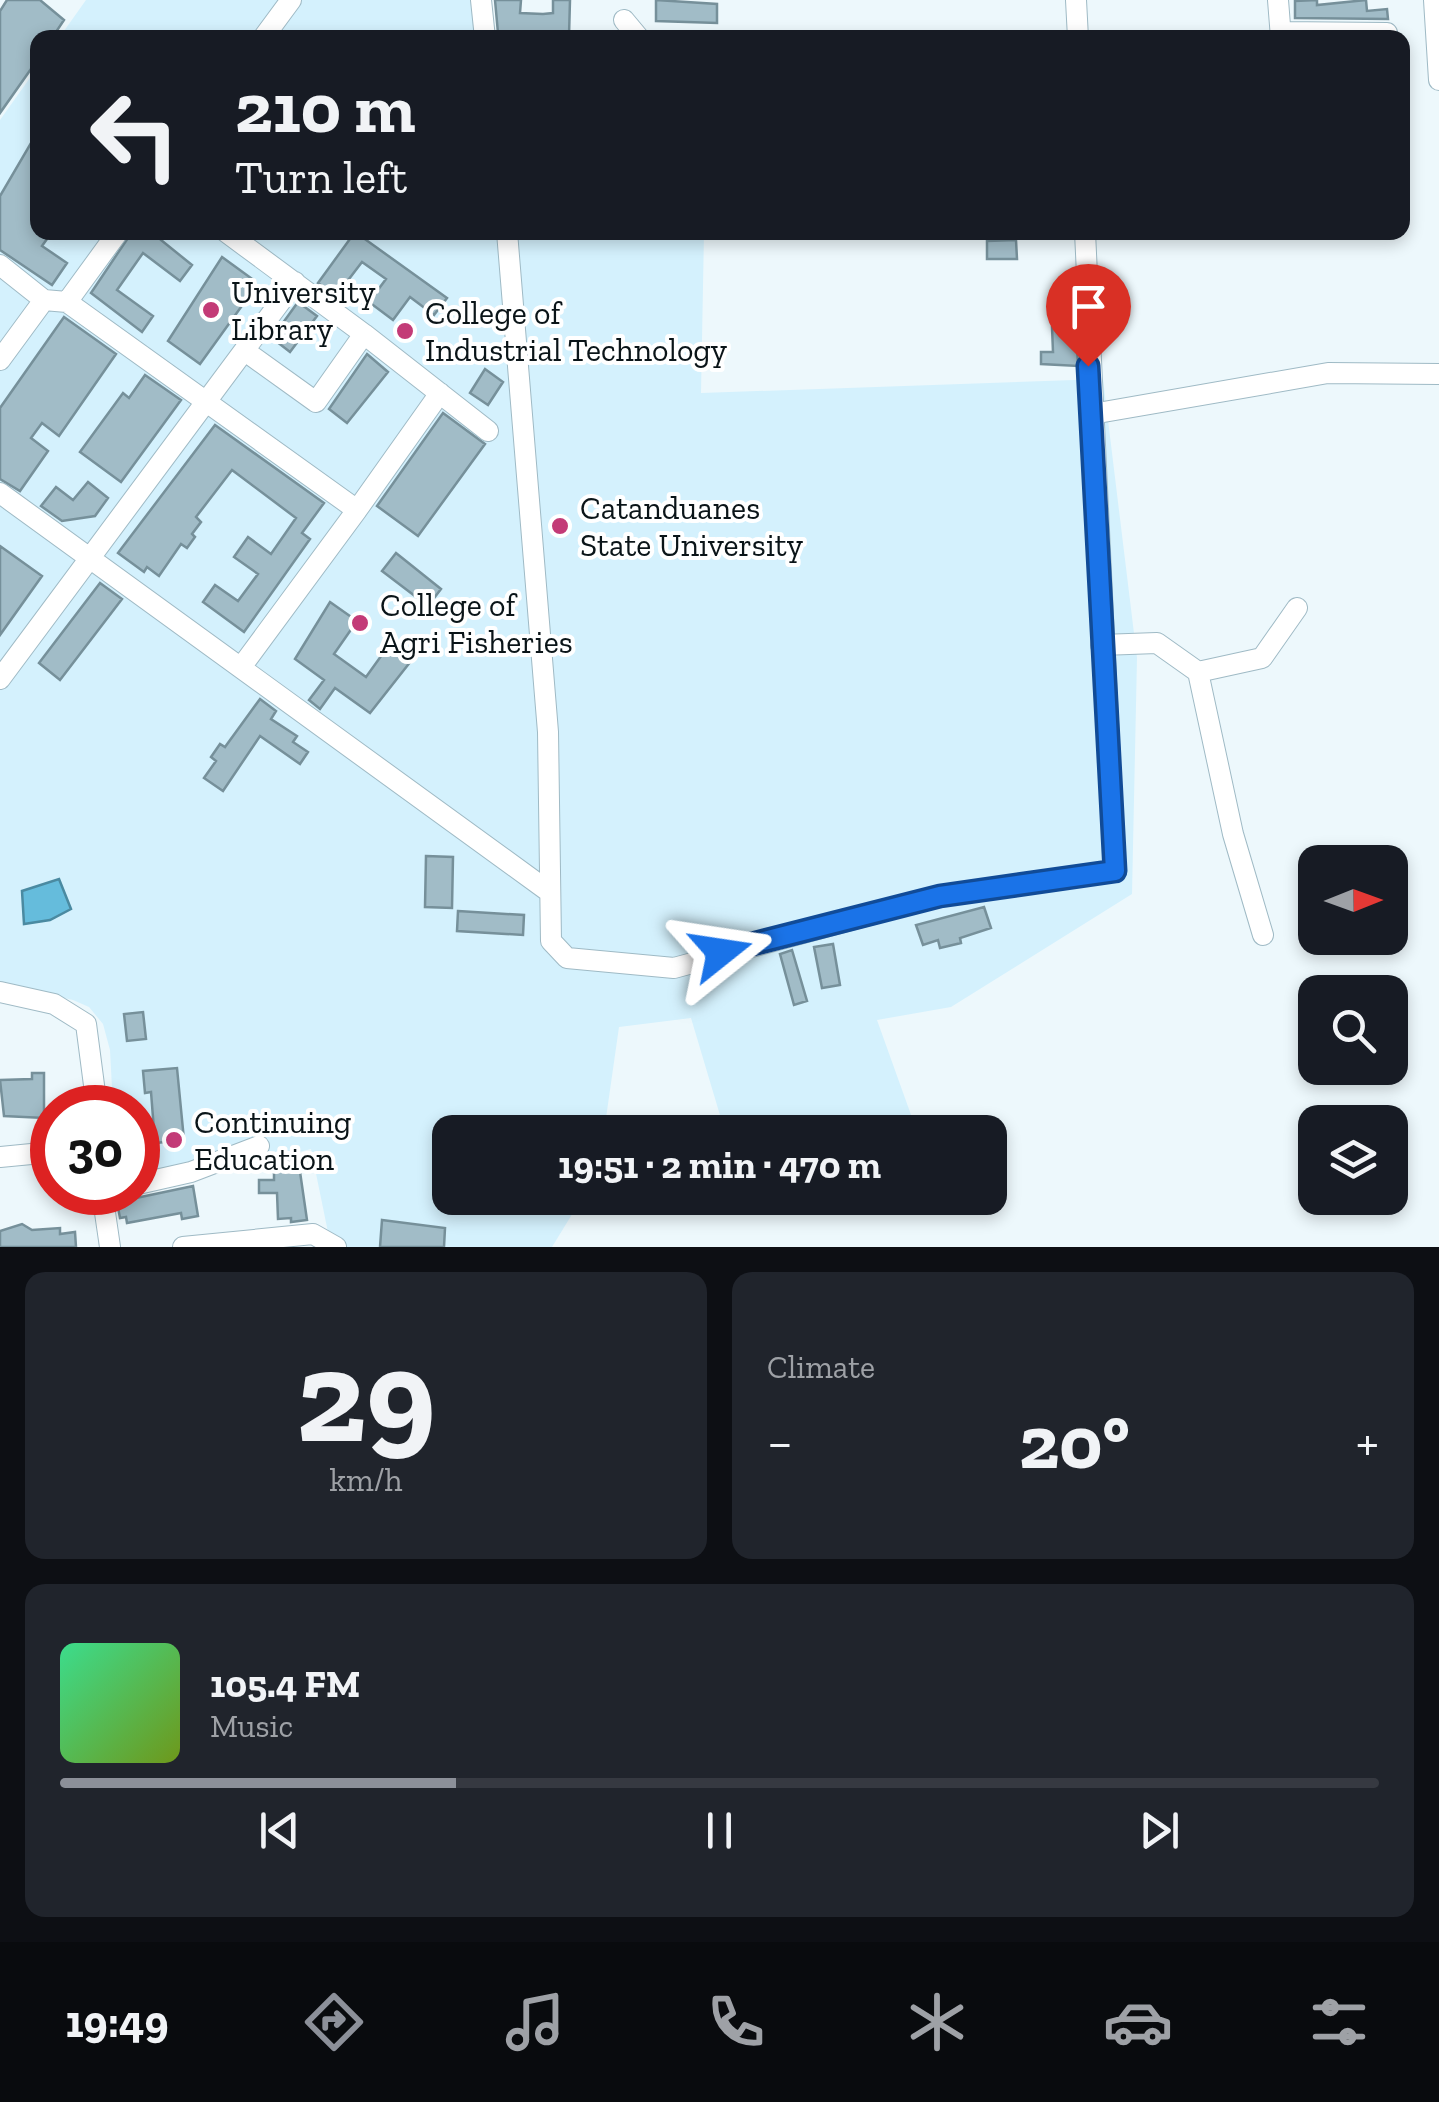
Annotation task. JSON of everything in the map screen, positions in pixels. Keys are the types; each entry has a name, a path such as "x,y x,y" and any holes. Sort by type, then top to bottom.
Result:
{"street":[{"path":"269,30 291,0"},
{"path":"481,0 484,30"},
{"path":"1076,0 1078,30"},
{"path":"1278,0 1280,30"},
{"path":"1434,0 1439,80"},
{"path":"624,20 633,30"},
{"path":"67,302 112,240"},
{"path":"237,240 488,432"},
{"path":"508,240 548,732 550,941 561,955 674,968 940,896 1115,871 1085,240"},
{"path":"0,264 44,300 67,302 357,510"},
{"path":"0,680 295,282"},
{"path":"0,360 44,300"},
{"path":"245,351 316,402 364,334"},
{"path":"1092,414 1328,373 1439,374"},
{"path":"242,666 440,393"},
{"path":"0,492 93,556 548,891"},
{"path":"1198,672 1262,658 1298,608"},
{"path":"1102,645 1157,643 1198,672 1234,834 1264,934"},
{"path":"0,992 54,1004 86,1024 94,1085"},
{"path":"160,1179 192,1172 260,1146"},
{"path":"0,1156 30,1154"},
{"path":"105,1215 110,1247"},
{"path":"183,1247 280,1242 313,1234 336,1247"}],"shaded area":[{"path":"86,0 474,0 477,30 65,30"},
{"name":"Catanduanes State University","path":"30,78 30,240 704,240 701,393 1103,379 1137,658 1132,894 951,1007 877,1020 911,1115 720,1115 691,1018 619,1027 606,1115 432,1115 432,1215 572,1215 552,1247 331,1247 311,1149 160,1188 160,1085 112,1085 110,1050 103,1024 89,1007 0,983 0,120"}],"water":[{"path":"59,879 71,909 50,920 24,924 22,891"}],"building":[{"path":"7,0 40,0 64,20 57,30 30,30 30,70 0,113 0,11"},
{"path":"495,0 521,0 520,13 543,14 553,13 553,0 570,0 569,30 498,30"},
{"path":"656,0 717,4 717,23 656,21"},
{"path":"1317,0 1317,5 1366,0 1367,11 1387,9 1388,19 1295,18 1295,1"},
{"path":"30,145 30,240 46,240 42,246 67,263 52,285 0,250 0,196"},
{"path":"127,240 161,240 192,265 180,281 143,253 117,290 153,316 142,332 91,293"},
{"path":"349,240 366,240 447,298 434,315 410,297 393,320 369,302 386,279 362,262 336,296 318,283"},
{"path":"1016,240 1017,259 987,259 987,241"},
{"name":"University Library","path":"222,257 255,281 254,289 200,364 168,341"},
{"path":"298,302 317,316 290,352 272,338"},
{"path":"64,317 116,354 59,436 42,423 31,438 48,451 20,491 0,479 0,408"},
{"path":"1076,326 1078,366 1041,364 1041,352 1053,352 1052,327"},
{"path":"367,354 388,372 347,423 329,409"},
{"path":"485,369 503,382 488,405 470,393"},
{"path":"145,375 181,400 121,482 80,452 123,393 129,398"},
{"path":"443,413 485,444 418,536 377,506"},
{"path":"215,425 324,503 302,533 310,539 244,632 203,602 215,585 238,601 258,574 234,557 248,537 271,554 296,518 232,470 196,517 201,522 192,534 195,537 187,548 181,544 159,576 147,567 144,572 118,553"},
{"path":"88,482 108,498 95,516 62,521 41,506 56,487 73,500"},
{"path":"0,546 42,576 0,635"},
{"path":"396,553 441,589 428,606 382,571"},
{"path":"100,583 122,599 60,680 39,663"},
{"path":"330,602 357,621 334,654 366,677 389,645 411,661 370,713 335,688 320,709 309,700 324,680 295,659"},
{"path":"260,699 276,711 271,719 297,736 293,742 308,752 300,764 260,736 223,791 204,778 216,761 211,757 220,744 225,747"},
{"path":"426,856 453,857 452,908 425,907"},
{"path":"984,907 991,928 960,938 961,943 940,948 938,940 923,945 916,925"},
{"path":"458,911 524,915 523,935 457,931"},
{"path":"833,944 840,985 822,988 814,947"},
{"path":"792,950 807,1001 794,1005 780,954"},
{"path":"143,1012 146,1039 127,1041 124,1014"},
{"path":"177,1068 184,1140 160,1142 160,1085 144,1085 143,1071"},
{"path":"32,1073 44,1073 44,1085 30,1085 30,1117 4,1116 0,1080 32,1079"},
{"path":"298,1158 307,1220 291,1222 291,1218 278,1219 277,1193 259,1193 259,1180 274,1180 274,1163"},
{"path":"193,1186 198,1216 182,1219 181,1213 127,1223 126,1217 120,1218 119,1215 160,1215 160,1193"},
{"path":"382,1220 445,1228 444,1247 380,1247"},
{"path":"22,1224 32,1230 60,1228 60,1234 75,1232 76,1247 0,1247 0,1231"}],"place":[{"name":"University Library","path":"211,310"},
{"name":"College of Industrial Technology","path":"405,331"},
{"name":"Catanduanes State University","path":"560,526"},
{"name":"College of Agri Fisheries","path":"360,623"},
{"name":"Continuing Education","path":"174,1140"}],"route":[{"path":"721,952 940,896 1115,871 1088,366"}]}
